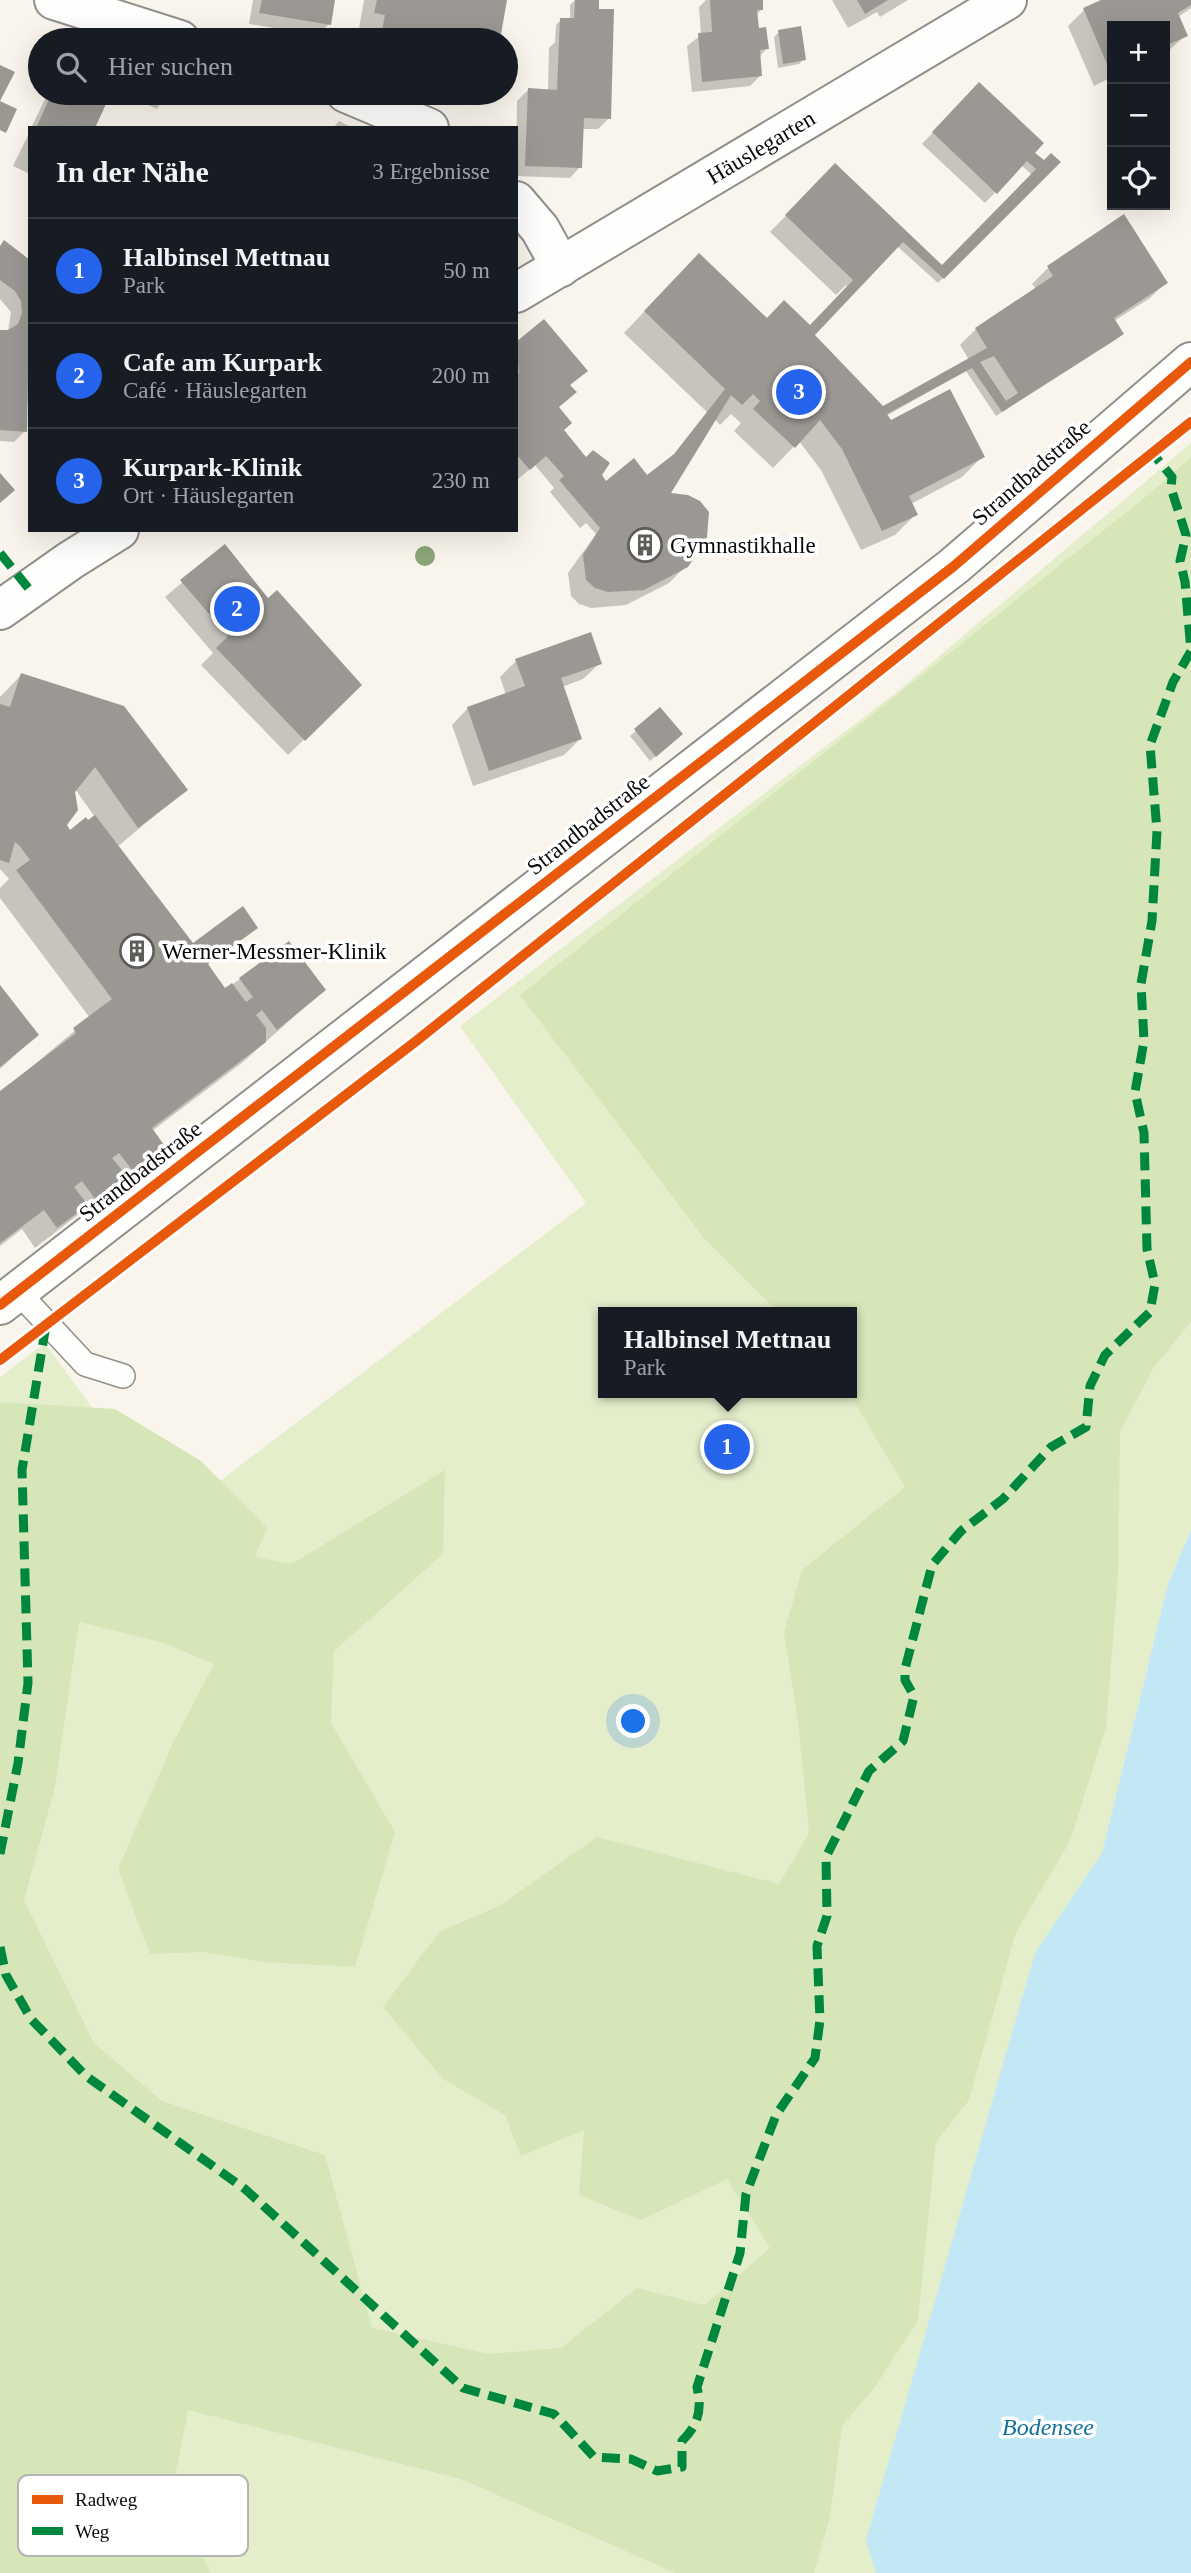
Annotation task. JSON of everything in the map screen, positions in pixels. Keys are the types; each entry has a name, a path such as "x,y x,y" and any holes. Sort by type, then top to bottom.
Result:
{"street":[{"path":"54,0 142,28"},
{"name":"Häuslegarten","path":"518,292 1007,0"},
{"path":"374,105 424,126"},
{"path":"518,203 540,229 561,267"},
{"name":"Strandbadstraße","path":"9,1298 954,566 1191,362"},
{"path":"0,610 116,532"}],"lane":[{"path":"9,1298 85,1364 123,1376"}],"green space":[{"path":"1191,443 1191,1530 1168,1584 1102,1853 1033,1962 910,2389 889,2510 891,2573 0,2573 0,1377 45,1343 162,1504 183,1509 586,1203 460,1026 898,691"},
{"path":"1191,457 1191,1322 1154,1367 1120,1432 1118,1577 1106,1727 1070,1841 1016,1932 969,2100 936,2142 918,2320 875,2387 842,2426 830,2516 814,2573 676,2573 461,2479 188,2410 175,2475 18,2475 18,2556 202,2556 211,2573 0,2573 0,1402 115,1409 201,1461 267,1528 255,1557 292,1564 445,1470 443,1554 334,1651 331,1723 395,1832 355,1967 264,1962 203,1952 150,1954 118,1869 172,1745 214,1664 164,1643 79,1622 55,1787 24,1900 94,2043 162,2101 325,2155 372,2328 489,2354 561,2348 637,2288 705,2305 770,2248 727,2179 641,2220 579,2195 584,2130 521,2156 505,2115 443,2079 383,2007 439,1932 499,1906 597,1837 779,1884 809,1833 798,1722 784,1632 802,1570 905,1487 852,1398 857,1398 857,1307 773,1307 703,1237 520,995 1148,495"}],"water":[{"name":"Bodensee","path":"1191,1530 1191,2573 876,2573 866,2540 1035,1953 1102,1853 1168,1584"}],"building":[{"path":"262,0 335,0 331,25 259,13"},
{"path":"377,0 507,0 502,28 383,28 385,15 374,13"},
{"path":"575,0 599,0 599,9 614,9 611,119 584,118 582,168 525,166 528,88 557,90 560,18 574,18"},
{"path":"710,0 763,0 763,10 757,10 759,28 766,27 769,49 760,50 762,76 702,82 698,33 712,32"},
{"path":"857,0 888,0 865,14"},
{"path":"1101,0 1191,0 1191,5 1178,13 1188,36 1170,44 1170,21 1107,21 1107,64 1083,8"},
{"path":"801,26 806,60 783,64 778,30"},
{"path":"0,65 15,72 0,101"},
{"path":"979,82 1044,143 1035,153 1044,160 1051,153 1061,162 944,279 903,242 815,335 883,406 987,348 975,328 1053,276 1047,266 1124,214 1168,283 1114,318 1124,334 1002,412 972,368 887,414 891,420 950,389 985,457 909,496 918,515 882,531 842,449 820,420 795,448 753,409 760,401 753,394 742,405 731,395 671,493 688,495 700,501 709,512 707,537 688,567 644,590 608,592 595,588 586,580 583,555 600,528 559,480 564,476 546,456 530,470 518,456 518,340 544,319 588,371 570,385 577,392 559,407 572,423 564,430 586,457 593,450 610,463 602,475 606,481 634,458 647,475 674,454 725,389 644,311 699,253 767,318 784,300 810,325 853,280 785,215 835,163 942,265 1036,169 1027,161 997,194 932,132","holes":["994,356 1018,393 1006,401 980,362"]},
{"path":"0,101 17,109 6,133 0,130"},
{"path":"47,105 106,105 96,126 37,126"},
{"path":"4,240 28,258 27,432 0,430 0,330 8,330 18,324 22,313 21,301 15,291 0,280 0,246"},
{"path":"0,473 15,490 0,503"},
{"path":"225,544 268,598 277,590 362,685 305,741 216,648 228,636 180,580"},
{"path":"591,632 602,664 561,678 582,739 489,771 467,707 525,686 515,659"},
{"name":"Werner-Messmer-Klinik","path":"21,673 124,706 188,790 138,828 95,767 75,792 78,810 67,825 70,830 86,817 88,820 95,815 193,943 243,906 258,928 208,964 225,988 232,983 246,1002 253,997 239,978 289,941 326,990 277,1030 262,1010 256,1015 266,1028 266,1042 152,1128 164,1145 132,1170 119,1153 112,1158 126,1175 95,1199 82,1181 74,1187 88,1205 57,1228 44,1210 0,1243 0,1091 76,1033 73,1028 112,999 16,870 30,860 19,845 15,842 9,863 0,860 0,704 10,707"},
{"path":"660,707 683,734 656,757 634,729"},
{"path":"0,985 39,1035 0,1067"}],"marked path":[{"path":"0,1947 6,1975 31,2019 86,2076 245,2189 463,2388 554,2414 594,2457 631,2459 657,2471 682,2467 682,2441 696,2423 699,2403 697,2387 740,2253 746,2194 776,2115 815,2058 820,2020 817,1946 827,1916 826,1857 869,1771 903,1741 914,1696 905,1680 905,1669 932,1565 961,1531 1003,1499 1051,1447 1086,1427 1090,1386 1105,1355 1150,1312 1155,1284 1147,1249 1144,1133 1135,1092 1144,1041 1141,984 1152,921 1157,831 1150,745 1173,682 1191,651 1185,582 1180,561 1186,535 1171,488 1172,477 1154,455"},
{"path":"0,553 29,589"},
{"path":"0,1854 18,1763 28,1683 22,1470 46,1325"}],"cycle path":[{"path":"0,1305 954,566 1191,362"},
{"path":"0,1360 415,1042 1191,422"}],"place":[{"name":"Kurpark-Klinik","path":"799,392"},
{"name":"Gymnastikhalle","path":"645,545"},
{"name":"Cafe am Kurpark","path":"237,609"},
{"name":"Werner-Messmer-Klinik","path":"137,951"},
{"name":"Halbinsel Mettnau","path":"727,1447"}]}
